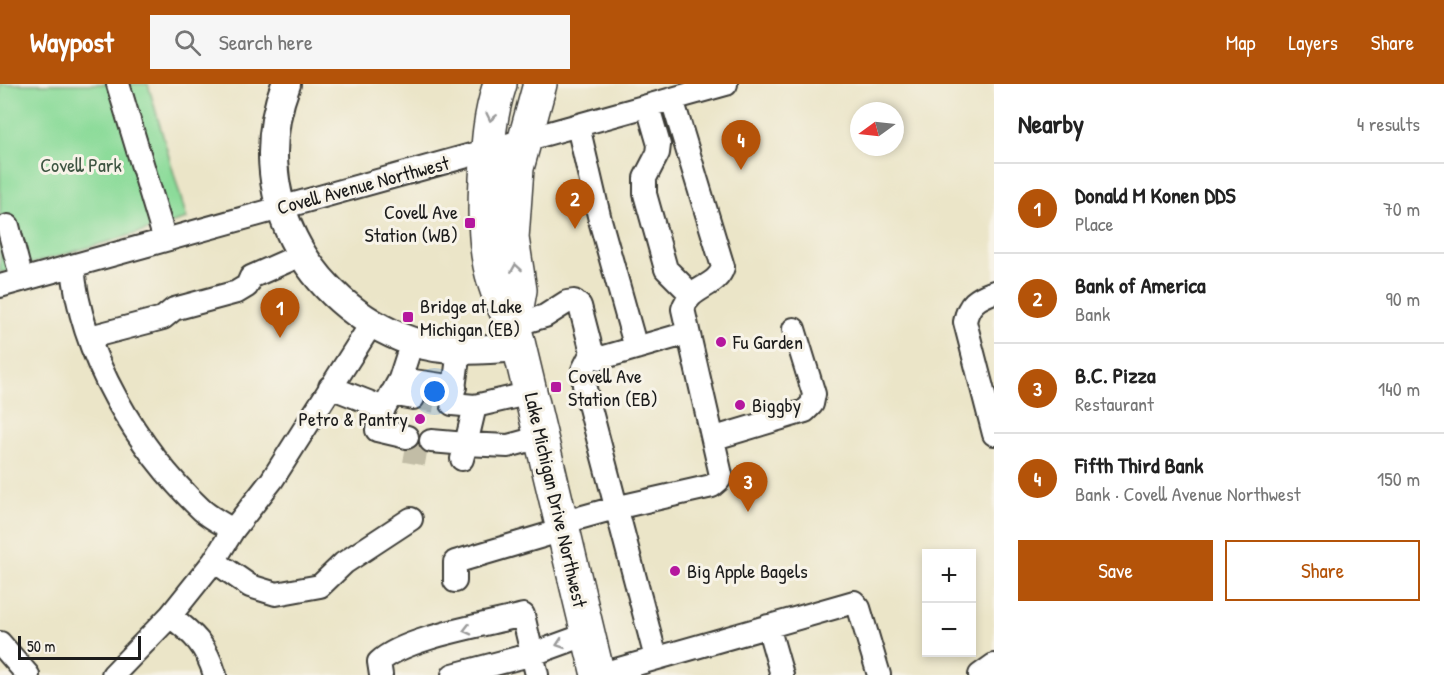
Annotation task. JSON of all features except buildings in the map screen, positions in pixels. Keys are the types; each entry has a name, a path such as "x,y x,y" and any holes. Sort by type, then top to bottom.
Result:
{"highway":[{"name":"Lake Michigan Drive Northwest","path":"500,84 489,120 484,226 488,264 502,308 516,336 598,675"},
{"name":"Lake Michigan Drive Northwest","path":"516,336 520,290 514,256 513,221 517,168 540,84"}],"main road":[{"path":"286,84 272,136 271,157 281,207 303,254 322,284 345,306 372,324 412,342 459,350 516,336"}],"street":[{"path":"118,84 165,240"},
{"name":"Covell Avenue Northwest","path":"0,286 726,84"},
{"path":"455,581 455,562 615,508 712,486 719,480 721,475 715,438 683,309 691,294 717,279 723,267 672,99"},
{"path":"648,107 659,145 658,153 645,178 645,194 666,269 691,294"},
{"path":"578,126 600,220 636,348"},
{"path":"8,226 22,280"},
{"path":"90,337 156,320 174,309 237,292 247,286 251,277 303,254"},
{"path":"73,266 75,288 108,385 141,438 203,511 233,530"},
{"path":"994,292 981,297 968,308 965,322 994,434"},
{"path":"516,336 567,302 574,301 580,306 592,352 583,370 584,385 656,658"},
{"path":"112,675 170,616 214,561 233,530 272,480 372,324"},
{"path":"715,438 805,411 812,404 814,394 794,328"},
{"path":"592,352 601,358 688,333"},
{"path":"406,444 377,430 412,342"},
{"path":"448,398 459,350"},
{"path":"330,387 448,398 475,406 531,393"},
{"path":"392,394 413,398"},
{"path":"466,444 475,406"},
{"path":"430,448 466,444 508,446 541,437"},
{"path":"214,561 250,585 276,594 320,586 344,562 411,519"},
{"path":"598,675 854,602 860,608 879,675"},
{"path":"381,675 379,662 388,654 418,643 523,615 535,665"},
{"path":"170,616 196,635 210,659 215,675"},
{"path":"768,626 782,675"},
{"path":"453,675 535,665 588,634"},
{"path":"0,643 28,675"},
{"path":"980,675 994,665"}],"green space":[{"name":"Covell Park","path":"0,84 148,84 187,219 0,273"}],"tunnel":[{"path":"413,398 437,402"},
{"path":"405,451 428,455"}],"place":[{"name":"Fifth Third Bank","path":"741,170"},
{"name":"Covell Ave Station (WB)","path":"470,223"},
{"name":"Bank of America","path":"575,229"},
{"name":"Bridge at Lake Michigan (EB)","path":"408,317"},
{"name":"Donald M Konen DDS","path":"280,338"},
{"name":"Fu Garden","path":"721,342"},
{"name":"Covell Ave Station (EB)","path":"556,387"},
{"name":"Biggby","path":"740,405"},
{"name":"Petro & Pantry","path":"420,419"},
{"name":"B.C. Pizza","path":"748,512"},
{"name":"Big Apple Bagels","path":"675,571"}]}
